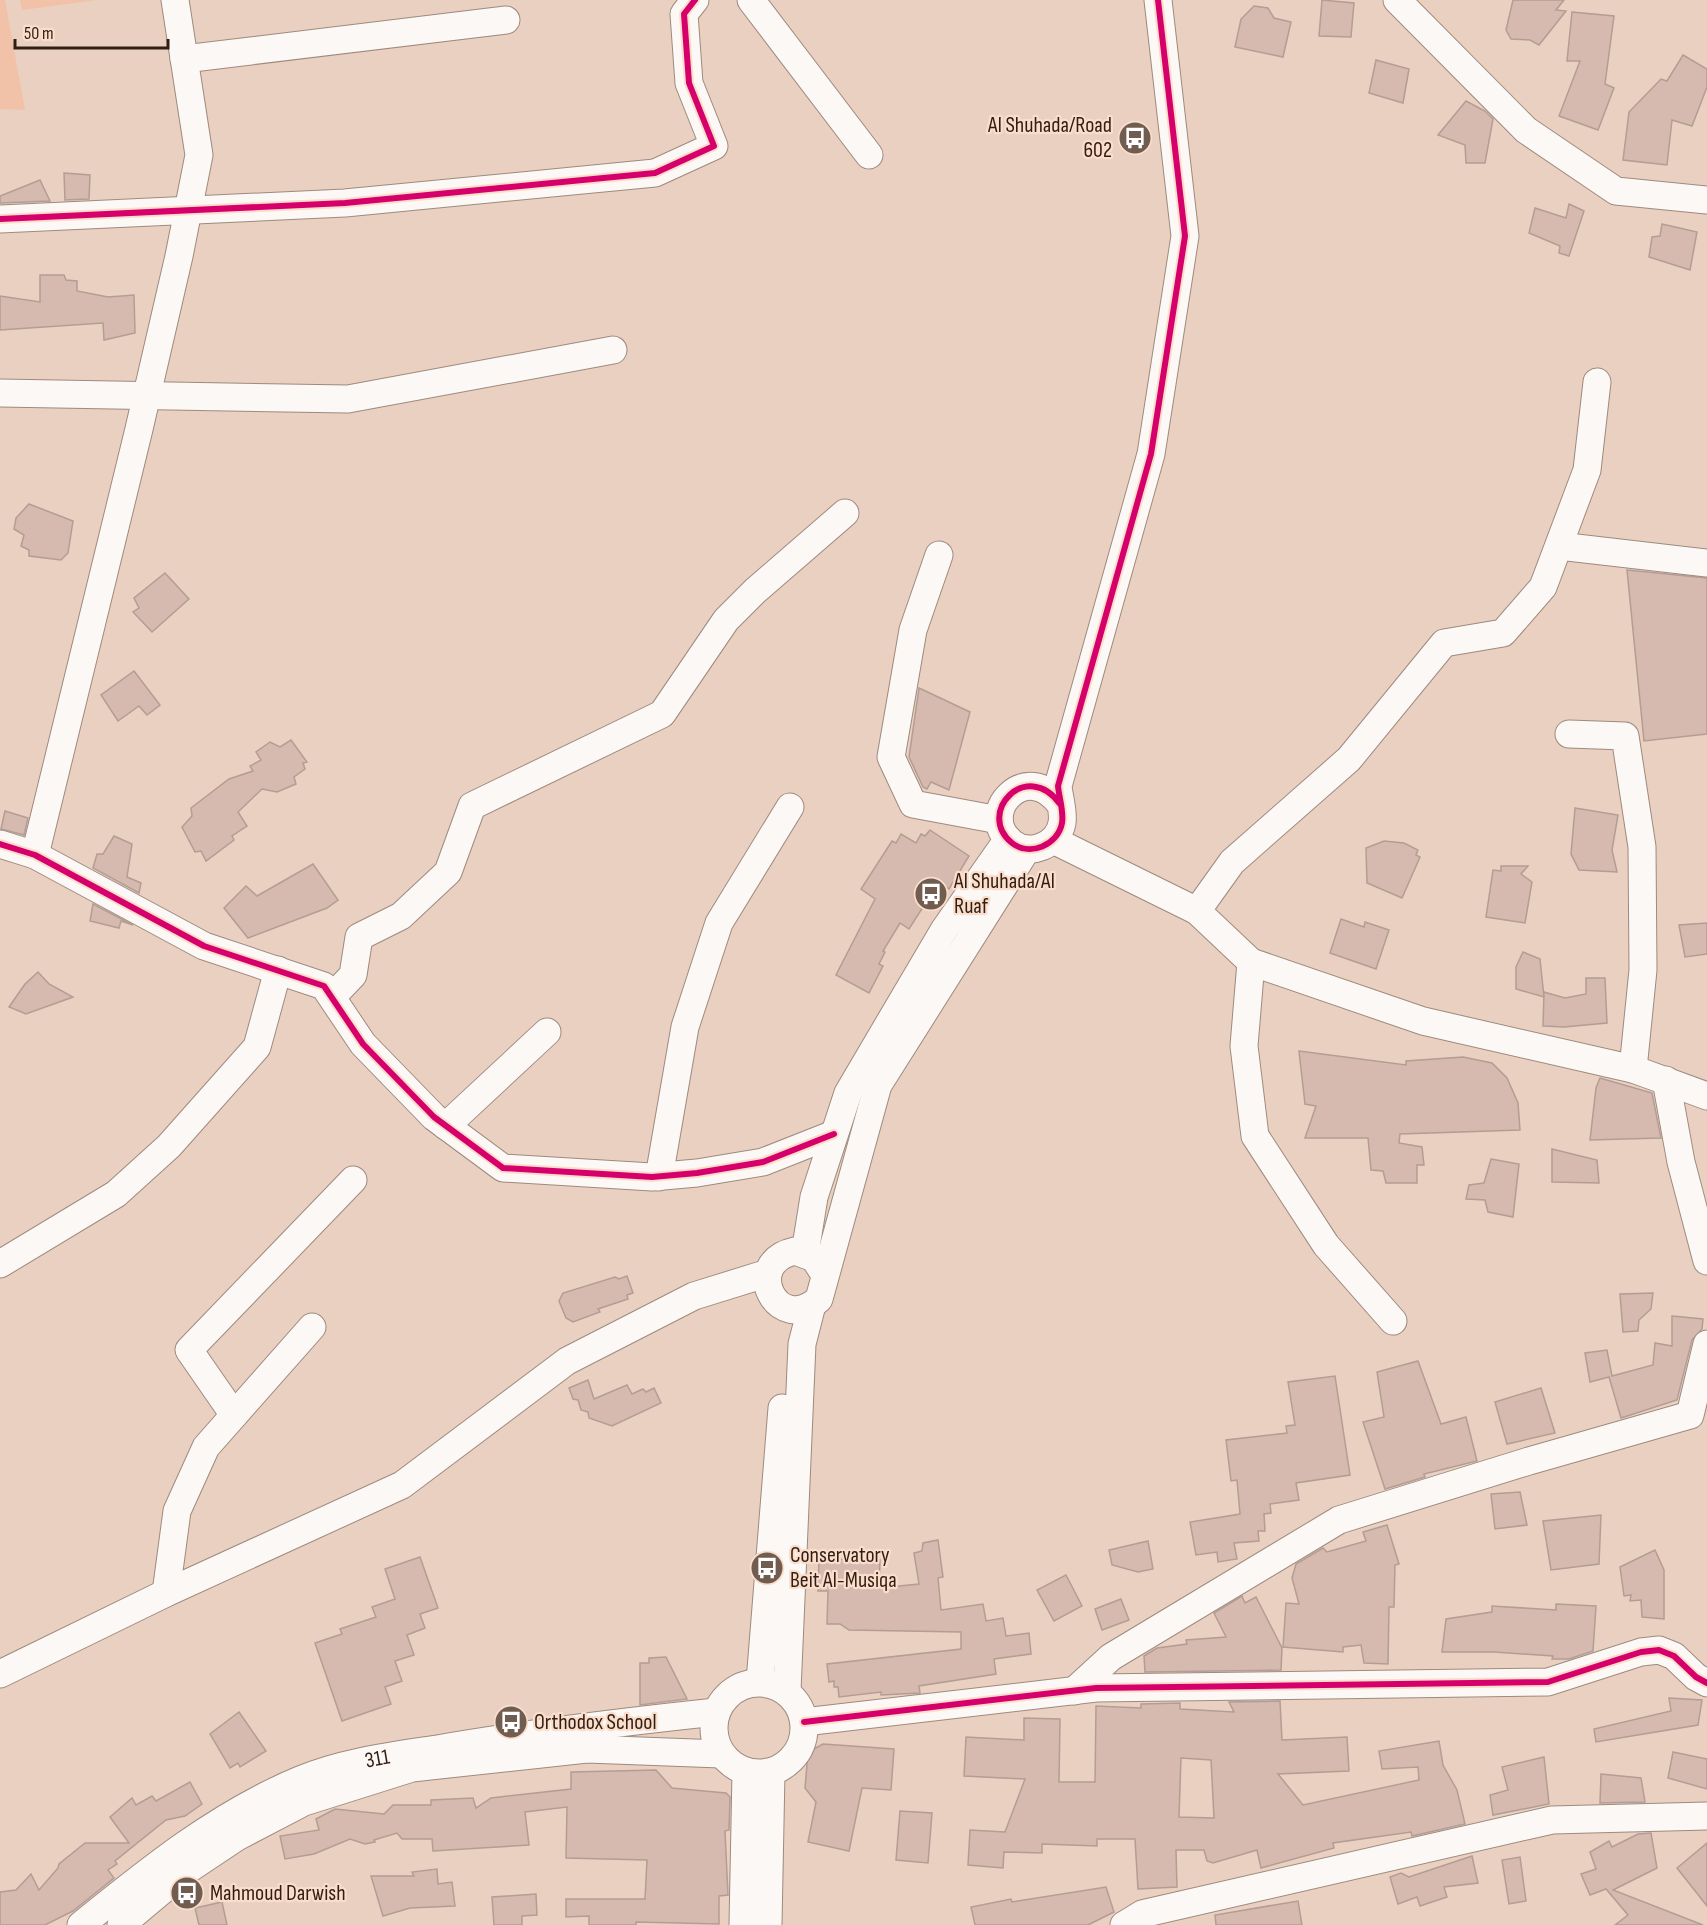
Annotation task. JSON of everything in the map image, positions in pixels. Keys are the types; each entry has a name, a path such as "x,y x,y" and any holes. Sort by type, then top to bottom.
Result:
{"street":[{"path":"35,855 146,398 199,155 175,0"},
{"path":"0,219 345,203 655,173 714,146 689,83 684,14 695,0"},
{"path":"751,0 869,155"},
{"path":"1039,787 1127,492 1174,212 1145,0"},
{"path":"939,555 913,630 891,757 913,804 1011,836 1038,848 1053,840 1062,820 1058,786 1151,454 1185,236 1158,0"},
{"path":"1397,0 1526,130 1616,191 1707,200"},
{"path":"184,59 506,20"},
{"path":"0,393 146,398 348,399 613,350"},
{"path":"1197,911 1232,862 1349,759 1444,643 1503,633 1543,587 1587,470 1597,382"},
{"path":"332,997 352,975 359,937 401,916 448,872 472,806 662,714 726,620 755,591 845,513"},
{"path":"1559,546 1707,563"},
{"path":"1569,734 1625,736 1642,847 1643,970 1633,1068"},
{"path":"787,1692 802,1344 812,1305 824,1290 825,1275 878,1085 1011,836 1002,804 1008,795 1017,789 1039,787 1053,795 1059,804"},
{"path":"659,1177 686,1027 719,922 790,807"},
{"path":"805,1253 814,1197 834,1134 854,1083 944,930 1011,836"},
{"path":"1053,840 1197,911 1251,962 1423,1022 1633,1068 1707,1096"},
{"path":"0,844 35,855 204,946 324,986 363,1044 434,1117 503,1168 659,1177 763,1162 834,1134"},
{"path":"1251,962 1244,1046 1255,1136 1326,1245 1393,1321"},
{"path":"0,1264 116,1194 169,1146 257,1047 278,970"},
{"path":"446,1126 547,1032"},
{"path":"1666,1080 1681,1162 1707,1261"},
{"path":"234,1415 189,1350 353,1180"},
{"path":"760,1682 787,1338 780,1305 769,1293 768,1273 776,1259 785,1254 805,1253 814,1258 825,1275"},
{"path":"0,1674 166,1593 402,1485 567,1361 693,1296 768,1273"},
{"path":"780,1305 800,1310 812,1305"},
{"path":"166,1593 177,1511 206,1447 312,1328"},
{"path":"1074,1691 1111,1657 1339,1520 1529,1461 1690,1415 1707,1344"},
{"path":"804,1722 1096,1688 1548,1682 1641,1652 1659,1650 1674,1656 1696,1677 1707,1683"},
{"path":"760,1682 773,1684 787,1692 799,1707 804,1722 803,1740 797,1754 786,1766 759,1772 732,1765 721,1754 713,1728 716,1712 730,1692 744,1684 760,1682"},
{"name":"311","path":"81,1925 165,1857 237,1812 301,1780 364,1761 531,1732 716,1712"},
{"name":"311","path":"121,1925 183,1873 237,1837 304,1802 412,1768 587,1749 721,1754"},
{"path":"743,1925 759,1772"},
{"path":"759,1772 768,1925"},
{"path":"1124,1925 1142,1914 1552,1820 1707,1816"}],"shaded area":[{"path":"0,0 5,0 25,110 0,109"},
{"path":"20,0 97,0 22,10"}],"building":[{"path":"1322,0 1354,3 1351,37 1319,36"},
{"path":"1513,0 1564,0 1556,10 1566,11 1539,45 1530,40 1511,39 1506,30"},
{"path":"1254,6 1268,8 1274,18 1291,22 1283,57 1235,47 1241,19"},
{"path":"1572,12 1614,16 1605,84 1614,88 1598,130 1559,116 1580,61 1567,61"},
{"path":"1683,55 1707,69 1707,87 1692,126 1672,120 1667,165 1623,160 1629,112 1661,79 1667,81"},
{"path":"1376,60 1409,69 1403,103 1369,93"},
{"path":"1466,101 1485,111 1493,119 1485,163 1466,163 1465,145 1438,135"},
{"path":"64,173 90,175 89,199 65,200"},
{"path":"40,180 50,201 0,203 0,196"},
{"path":"1569,204 1584,211 1569,256 1559,253 1560,246 1529,233 1535,208 1566,218"},
{"path":"1662,224 1697,232 1690,270 1649,257 1652,237 1660,236"},
{"path":"40,275 64,275 66,280 77,281 77,291 108,297 134,295 135,333 104,340 103,323 0,330 0,296 40,302"},
{"path":"29,504 73,521 68,553 61,560 29,556 29,550 21,546 24,535 14,529 16,518"},
{"path":"1627,570 1707,578 1707,734 1644,741"},
{"path":"165,573 189,599 152,632 133,612 139,608 134,598"},
{"path":"134,671 160,705 147,715 139,706 118,721 101,695"},
{"path":"919,688 970,712 949,790 931,782 927,789 923,787 909,757"},
{"path":"291,740 307,762 303,763 305,769 294,777 296,784 277,792 262,789 238,812 247,826 232,836 234,840 206,861 201,851 195,852 182,827 192,816 191,808 229,779 253,771 250,766 261,760 256,752 270,742 280,747"},
{"path":"1575,808 1618,815 1612,850 1617,872 1579,870 1571,854"},
{"path":"5,811 28,818 24,835 1,829"},
{"path":"930,830 969,856 949,889 939,882 909,929 900,923 883,951 885,952 879,964 883,966 869,993 836,975 875,899 861,889 892,841 896,843 901,834 916,843 921,834 925,836"},
{"path":"114,836 132,844 127,877 141,883 139,893 93,868 97,854 103,854"},
{"path":"1384,841 1404,843 1418,850 1416,855 1420,857 1402,898 1367,883 1366,848"},
{"path":"313,864 338,900 327,908 248,938 224,908 246,886 257,896"},
{"path":"1501,866 1528,866 1521,874 1532,882 1525,923 1486,917 1493,870 1501,871"},
{"path":"93,904 133,925 121,921 119,928 90,921"},
{"path":"1341,919 1364,927 1365,922 1389,930 1376,969 1330,953"},
{"path":"1707,923 1707,954 1685,957 1679,925"},
{"path":"1523,952 1540,959 1544,997 1516,989 1516,967"},
{"path":"38,972 49,984 73,997 26,1014 9,1007 25,984"},
{"path":"1586,978 1605,978 1607,1023 1564,1027 1543,1026 1544,992 1565,998 1586,994"},
{"path":"1299,1051 1406,1065 1406,1061 1463,1057 1492,1063 1507,1078 1518,1103 1520,1130 1400,1134 1399,1143 1422,1147 1424,1165 1417,1165 1417,1183 1386,1183 1383,1171 1371,1170 1368,1138 1305,1138 1316,1106 1305,1104"},
{"path":"1600,1078 1652,1093 1661,1138 1590,1140 1596,1088"},
{"path":"1552,1149 1597,1160 1599,1183 1552,1182"},
{"path":"1491,1159 1519,1164 1513,1217 1488,1212 1485,1200 1466,1199 1469,1185 1484,1183"},
{"path":"627,1276 633,1293 627,1295 628,1299 598,1309 600,1312 573,1322 566,1318 559,1301 563,1293 615,1277 619,1279"},
{"path":"1653,1293 1651,1309 1639,1320 1638,1331 1623,1332 1620,1294"},
{"path":"1672,1316 1703,1319 1702,1329 1692,1340 1677,1400 1621,1418 1609,1377 1590,1382 1585,1353 1607,1350 1612,1376 1653,1365 1655,1343 1672,1346"},
{"path":"1418,1361 1441,1424 1466,1417 1477,1461 1424,1474 1425,1477 1385,1489 1363,1422 1384,1417 1377,1372"},
{"path":"1335,1376 1350,1475 1296,1483 1299,1500 1270,1504 1271,1513 1264,1514 1265,1531 1258,1531 1259,1541 1234,1543 1237,1559 1218,1562 1217,1552 1196,1555 1190,1522 1240,1514 1237,1480 1231,1481 1226,1440 1287,1433 1286,1426 1295,1425 1288,1382"},
{"path":"588,1380 594,1399 627,1385 632,1394 643,1389 646,1392 654,1388 661,1403 612,1426 589,1418 588,1412 581,1410 578,1400 573,1399 569,1388"},
{"path":"1541,1388 1555,1433 1507,1444 1495,1402"},
{"path":"1520,1492 1527,1525 1495,1529 1491,1494"},
{"path":"1601,1515 1599,1564 1551,1570 1543,1521"},
{"path":"1387,1525 1399,1564 1395,1565 1394,1607 1389,1607 1388,1664 1364,1663 1361,1645 1343,1647 1343,1652 1283,1647 1286,1603 1299,1604 1292,1578 1296,1564 1323,1548 1327,1552 1366,1541 1363,1532"},
{"path":"938,1540 943,1577 938,1578 941,1610 983,1604 986,1621 1003,1618 1006,1636 1029,1633 1031,1654 994,1659 996,1674 919,1686 920,1693 881,1695 881,1692 839,1697 838,1687 834,1687 834,1681 829,1682 827,1664 961,1649 961,1632 849,1630 840,1624 827,1624 828,1591 818,1591 819,1559 880,1560 879,1588 919,1584 914,1553 922,1551 923,1543"},
{"path":"1148,1541 1153,1569 1138,1572 1112,1565 1109,1550"},
{"path":"1655,1550 1664,1570 1664,1619 1642,1617 1641,1600 1630,1601 1631,1595 1624,1596 1620,1567"},
{"path":"420,1557 438,1608 420,1614 425,1628 407,1635 414,1655 395,1661 402,1681 385,1687 391,1704 342,1721 315,1643 342,1634 340,1629 376,1617 372,1607 395,1599 385,1569"},
{"path":"1066,1575 1082,1606 1054,1621 1037,1590"},
{"path":"1242,1596 1245,1603 1256,1597 1282,1648 1281,1670 1145,1672 1144,1656 1157,1648 1187,1644 1186,1640 1226,1637 1214,1613"},
{"path":"1121,1599 1129,1620 1102,1630 1095,1609"},
{"path":"1556,1604 1596,1606 1593,1651 1569,1659 1494,1652 1442,1652 1446,1619 1492,1612 1492,1606 1556,1610"},
{"path":"666,1657 687,1699 640,1705 640,1663 649,1663 649,1658"},
{"path":"1669,1698 1702,1700 1698,1725 1596,1742 1594,1729 1671,1711"},
{"path":"1280,1701 1282,1740 1347,1737 1349,1771 1278,1774 1303,1805 1419,1780 1418,1767 1382,1769 1379,1751 1439,1741 1443,1765 1457,1790 1465,1824 1412,1836 1411,1832 1333,1843 1334,1848 1261,1868 1257,1850 1213,1863 1207,1861 1204,1850 1176,1850 1177,1887 1138,1889 1135,1839 1097,1839 1097,1846 1042,1844 1042,1853 1004,1852 1003,1868 968,1865 970,1830 1005,1832 1025,1779 964,1776 966,1737 1024,1740 1024,1718 1060,1719 1059,1782 1095,1782 1096,1706 1141,1708 1141,1704 1180,1703 1180,1709 1234,1712 1229,1702","holes":["1181,1758 1211,1760 1214,1818 1179,1817"]},
{"path":"239,1712 266,1751 240,1767 238,1763 230,1768 210,1734"},
{"path":"823,1744 894,1749 891,1790 862,1788 849,1851 808,1842 816,1802 805,1788 808,1752"},
{"path":"1673,1752 1707,1759 1707,1789 1668,1778"},
{"path":"1544,1757 1549,1804 1493,1815 1490,1795 1508,1790 1502,1767"},
{"path":"656,1770 672,1788 726,1793 730,1797 729,1830 725,1831 728,1895 719,1896 719,1924 636,1922 636,1925 589,1925 589,1916 566,1917 566,1899 645,1899 647,1860 566,1858 567,1807 525,1812 529,1845 433,1851 432,1839 402,1839 397,1833 365,1844 350,1839 314,1854 285,1859 280,1836 319,1830 316,1819 335,1809 384,1814 393,1805 431,1805 431,1800 473,1798 476,1808 491,1798 571,1789 571,1772"},
{"path":"1601,1774 1641,1778 1645,1802 1600,1803"},
{"path":"190,1782 202,1804 185,1816 166,1820 115,1861 117,1864 108,1870 114,1878 73,1911 45,1925 0,1925 0,1892 16,1890 31,1874 39,1890 59,1864 85,1843 129,1843 110,1817 132,1798 136,1805 152,1796 156,1801"},
{"path":"900,1811 932,1813 928,1863 896,1860"},
{"path":"1651,1833 1657,1868 1613,1890 1703,1925 1615,1925 1628,1915 1606,1889 1590,1895 1581,1874 1596,1869 1590,1852 1609,1841 1612,1847 1638,1834"},
{"path":"1707,1843 1707,1906 1677,1868"},
{"path":"1472,1856 1478,1883 1444,1887 1447,1897 1420,1906 1417,1897 1398,1904 1390,1877 1401,1873 1409,1877"},
{"path":"1520,1857 1526,1901 1509,1904 1502,1860"},
{"path":"437,1869 438,1884 452,1882 455,1906 410,1908 383,1916 371,1876 414,1876 412,1872"},
{"path":"1106,1887 1114,1912 1088,1925 975,1925 971,1907 1011,1899 1012,1902"},
{"path":"536,1894 537,1915 522,1916 522,1925 494,1925 492,1897"},
{"path":"1298,1901 1302,1925 1216,1925 1215,1915"},
{"path":"222,1902 227,1925 199,1925 195,1908"}],"cycle path":[{"path":"0,219 345,203 655,173 714,146 689,83 684,14 695,0"},
{"path":"1060,804 1047,791 1033,786 1021,788 1010,795 1002,805 999,818 1002,831 1012,843 1027,849 1035,849 1049,843 1059,831 1062,814 1058,786 1151,454 1185,236 1158,0"},
{"path":"0,844 35,855 204,946 324,986 363,1044 434,1117 503,1168 652,1177 697,1173 763,1162 834,1134"},
{"path":"804,1722 1096,1688 1548,1682 1641,1652 1659,1650 1674,1656 1696,1677 1707,1683"}],"place":[{"name":"Al Shuhada/Road 602","path":"1135,138"},
{"name":"Al Shuhada/Al Ruaf","path":"931,894"},
{"name":"Conservatory Beit Al-Musiqa","path":"767,1568"},
{"name":"Orthodox School","path":"511,1722"},
{"name":"Mahmoud Darwish","path":"187,1893"}]}
